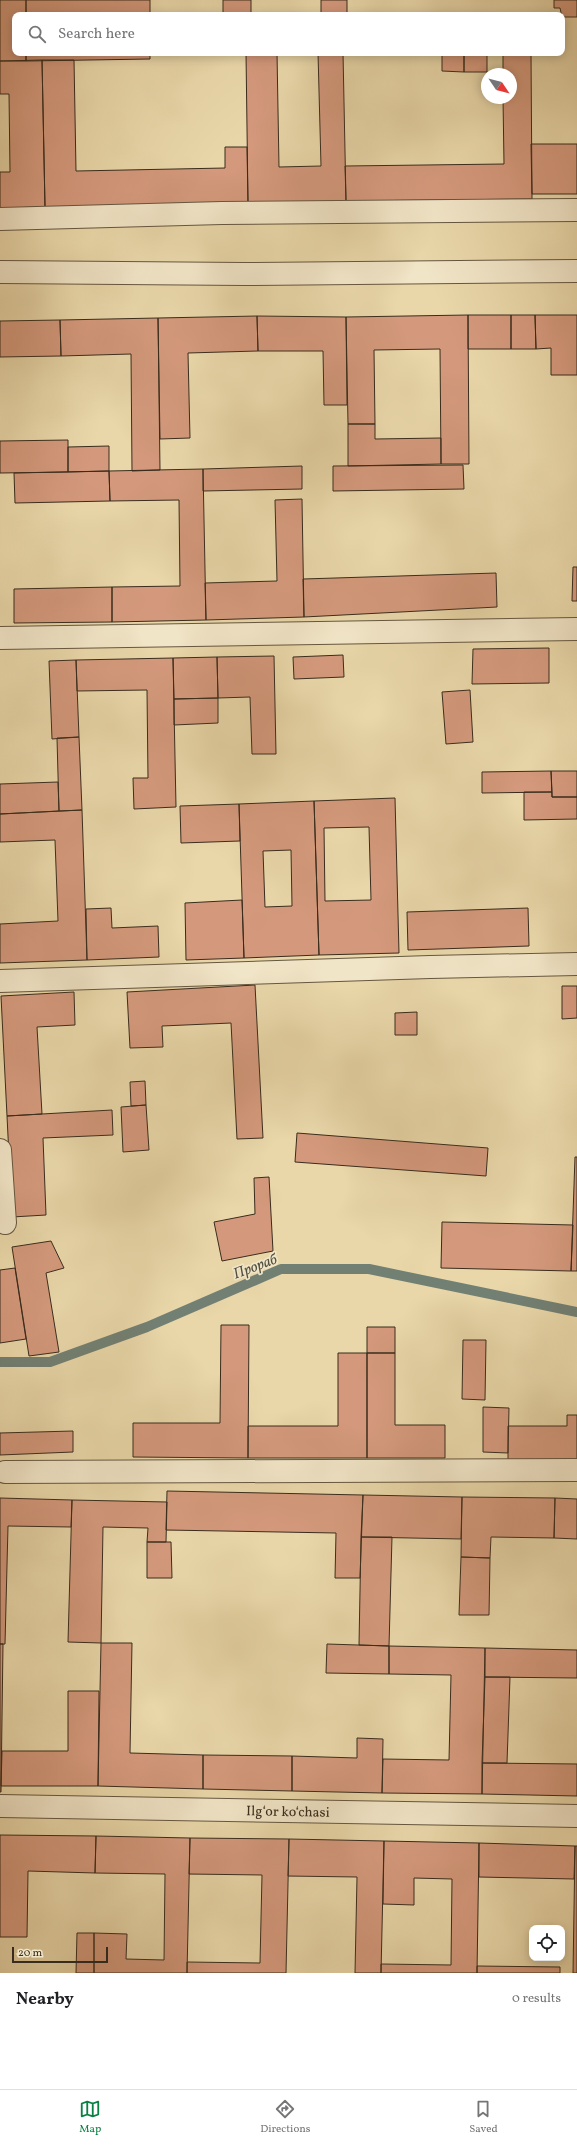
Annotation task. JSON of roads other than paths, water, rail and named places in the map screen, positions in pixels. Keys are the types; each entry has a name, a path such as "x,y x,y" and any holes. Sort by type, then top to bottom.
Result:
{"street":[{"path":"0,219 222,213 577,210"},
{"path":"0,272 244,274 577,271"},
{"path":"0,638 577,629"},
{"path":"0,981 430,967 577,964"},
{"path":"0,1150 5,1223"},
{"path":"5,1472 577,1470"},
{"name":"Ilgʻor koʻchasi","path":"0,1806 577,1816"}],"waterway":[{"name":"Прораб","path":"0,1362 50,1362 147,1327 281,1269 369,1269 577,1312"}]}
